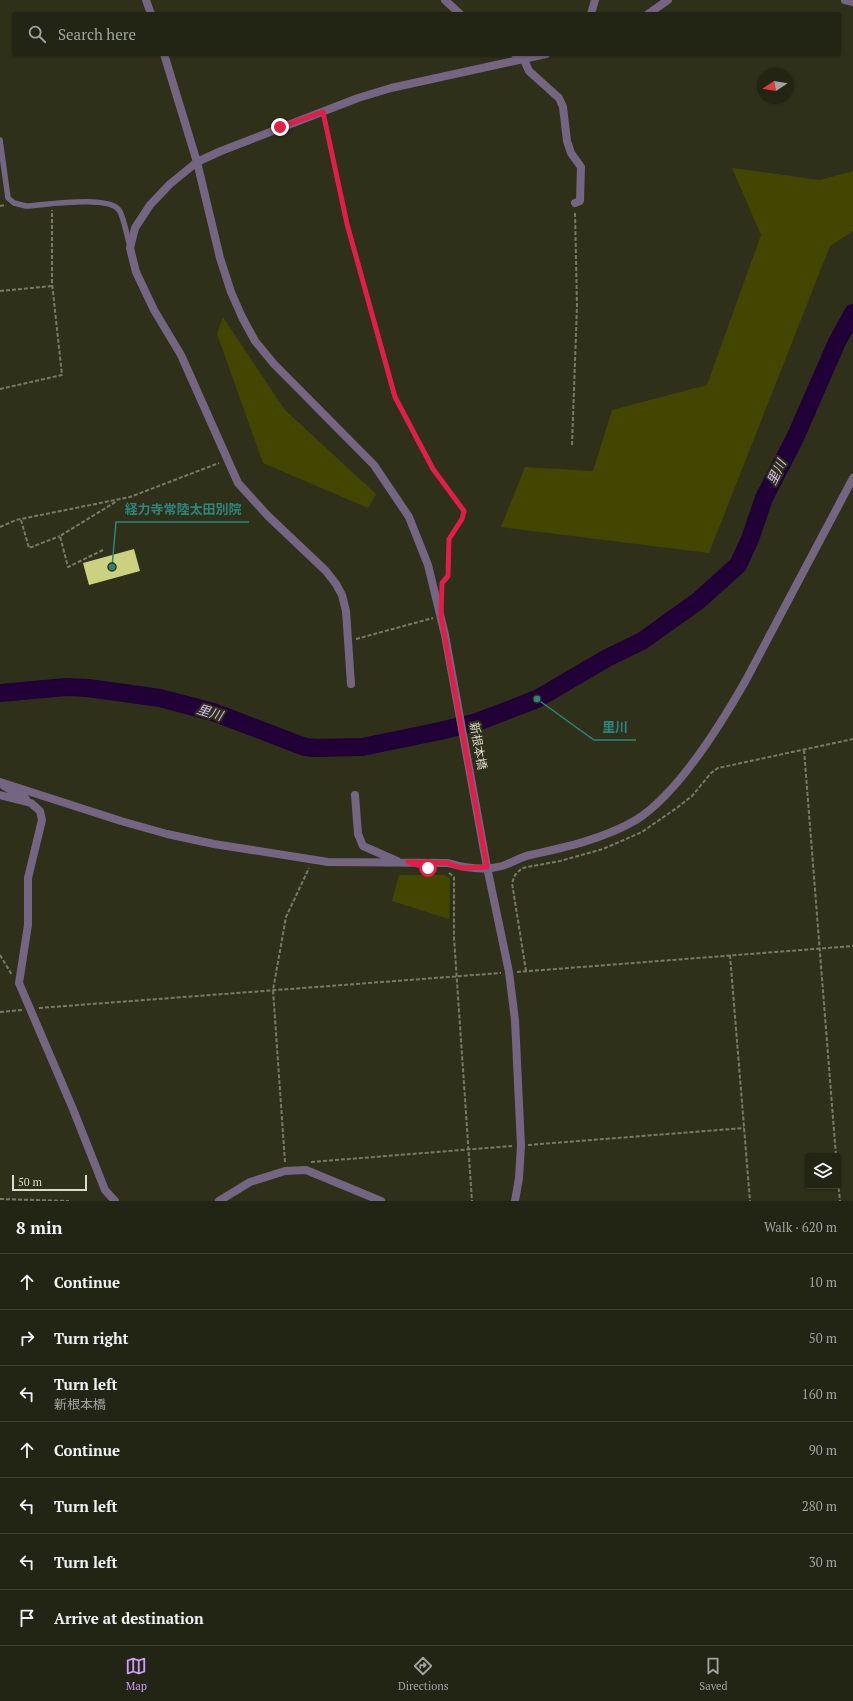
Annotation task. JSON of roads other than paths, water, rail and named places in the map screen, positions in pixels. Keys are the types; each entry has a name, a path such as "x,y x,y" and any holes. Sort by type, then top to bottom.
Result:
{"street":[{"path":"146,0 150,12"},
{"path":"445,0 458,12"},
{"path":"592,12 595,0"},
{"path":"651,12 668,0"},
{"path":"845,0 853,2"},
{"name":"新根本橋","path":"165,56 197,162 220,258 231,292 242,317 255,341 274,364 374,465 393,491 409,517 428,565 445,635 487,865 509,972 515,1020 521,1146 519,1178 515,1201"},
{"path":"518,56 524,60 530,71 559,98 563,107 567,141 571,153 580,167 580,201 575,203"},
{"path":"351,684 346,611 342,595 326,571 268,516 238,483 181,356 154,310 140,279 130,248 135,228 150,205 170,184 197,162 358,98 419,81 539,56"},
{"path":"0,783 16,786 76,808 167,834 214,844 328,862 448,863 461,868 487,865 500,867 528,855 564,848 614,831 636,820 662,799 701,752 729,711 853,478"},
{"path":"0,783 40,810 42,820 28,878 28,924 19,983 105,1190 115,1201"},
{"path":"0,795 31,803"},
{"path":"355,795 358,834 363,846 400,862"},
{"path":"219,1201 250,1182 285,1171 306,1170 381,1201"}],"lane":[{"path":"0,140 8,198 14,203 26,206 99,202 113,205 120,211 130,248"}],"waterway":[{"name":"里川","path":"0,693 66,687 88,688 160,698 213,712 305,747 316,748 362,747 440,731 477,722 537,699 607,658 642,641 698,601 738,565 750,539 764,498 795,438 837,342 853,313"}],"place":[{"name":"経力寺常陸太田別院","path":"112,567"},
{"name":"里川","path":"537,699"}]}
